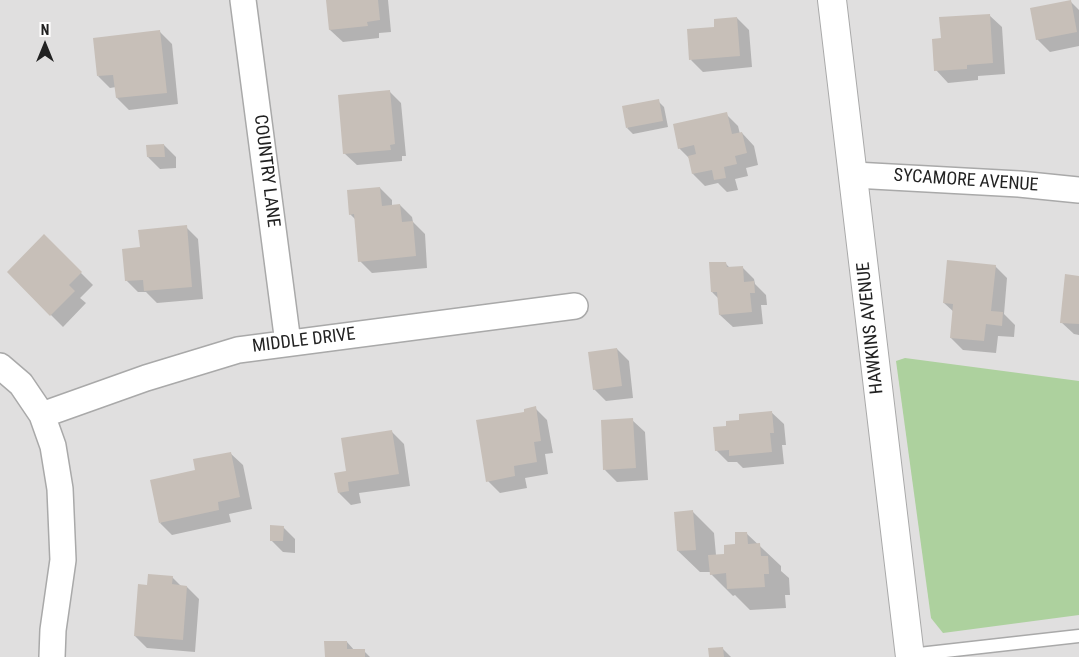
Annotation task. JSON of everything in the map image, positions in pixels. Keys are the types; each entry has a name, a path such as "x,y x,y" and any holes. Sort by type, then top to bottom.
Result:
{"street":[{"name":"COUNTRY LANE","path":"243,0 288,343"},
{"name":"HAWKINS AVENUE","path":"832,0 910,656"},
{"name":"SYCAMORE AVENUE","path":"854,175 1019,184 1079,190"},
{"name":"MIDDLE DRIVE","path":"42,415 146,378 238,350 575,306"},
{"path":"0,366 21,384 42,415 53,446 60,489 64,560 53,630 52,657"}],"lane":[{"path":"910,656 1079,636"}],"shaded area":[{"path":"0,0 1079,0 1079,657 0,657"}],"green space":[{"path":"905,358 1079,381 1079,615 943,633 931,618 896,361"}],"building":[{"path":"326,0 378,0 380,20 367,22 368,26 329,30"},
{"path":"1071,0 1077,32 1036,40 1030,8"},
{"path":"990,14 993,63 967,65 967,69 934,71 932,39 941,38 939,17"},
{"path":"737,17 740,56 689,60 687,29 714,27 714,19"},
{"path":"160,30 167,93 116,98 113,75 97,76 93,38"},
{"path":"390,90 395,144 390,145 391,150 343,154 338,95"},
{"path":"659,99 663,121 626,128 622,106"},
{"path":"727,112 732,134 742,132 747,153 735,156 737,164 724,167 726,178 714,180 712,170 692,174 688,156 696,154 694,145 678,149 673,124"},
{"path":"164,144 165,157 147,157 146,145"},
{"path":"380,187 382,206 400,204 402,222 413,221 416,256 358,262 354,214 349,215 347,190"},
{"path":"187,225 192,287 144,291 143,280 125,281 122,249 140,247 138,230"},
{"path":"44,234 82,272 69,285 75,291 50,316 7,272"},
{"path":"947,260 996,265 991,311 1003,312 1002,326 986,324 984,341 950,338 953,304 943,303"},
{"path":"709,262 726,262 727,267 743,266 744,282 754,281 755,293 750,293 752,312 719,315 717,292 711,292"},
{"path":"1065,274 1079,276 1079,324 1060,323"},
{"path":"617,348 622,386 593,390 588,352"},
{"path":"536,406 541,441 534,442 537,462 514,466 515,476 486,482 476,420 524,412 524,409"},
{"path":"772,411 774,433 770,433 772,452 729,456 729,450 715,451 713,427 726,426 726,421 739,420 739,414"},
{"path":"633,418 636,468 603,470 601,420"},
{"path":"392,430 399,474 348,482 349,491 338,493 334,473 346,471 341,438"},
{"path":"231,452 240,497 218,502 219,510 159,523 150,480 195,470 193,459"},
{"path":"693,510 696,550 677,551 674,512"},
{"path":"270,525 284,526 283,541 270,541"},
{"path":"735,532 747,532 748,544 760,543 761,556 768,556 769,574 764,574 765,587 727,589 726,573 710,575 708,555 724,554 724,545 735,544"},
{"path":"148,574 173,576 172,584 187,586 183,640 134,636 138,584 147,585"},
{"path":"324,641 347,641 347,649 365,649 365,657 325,657"},
{"path":"723,647 724,657 709,657 708,648"}]}
